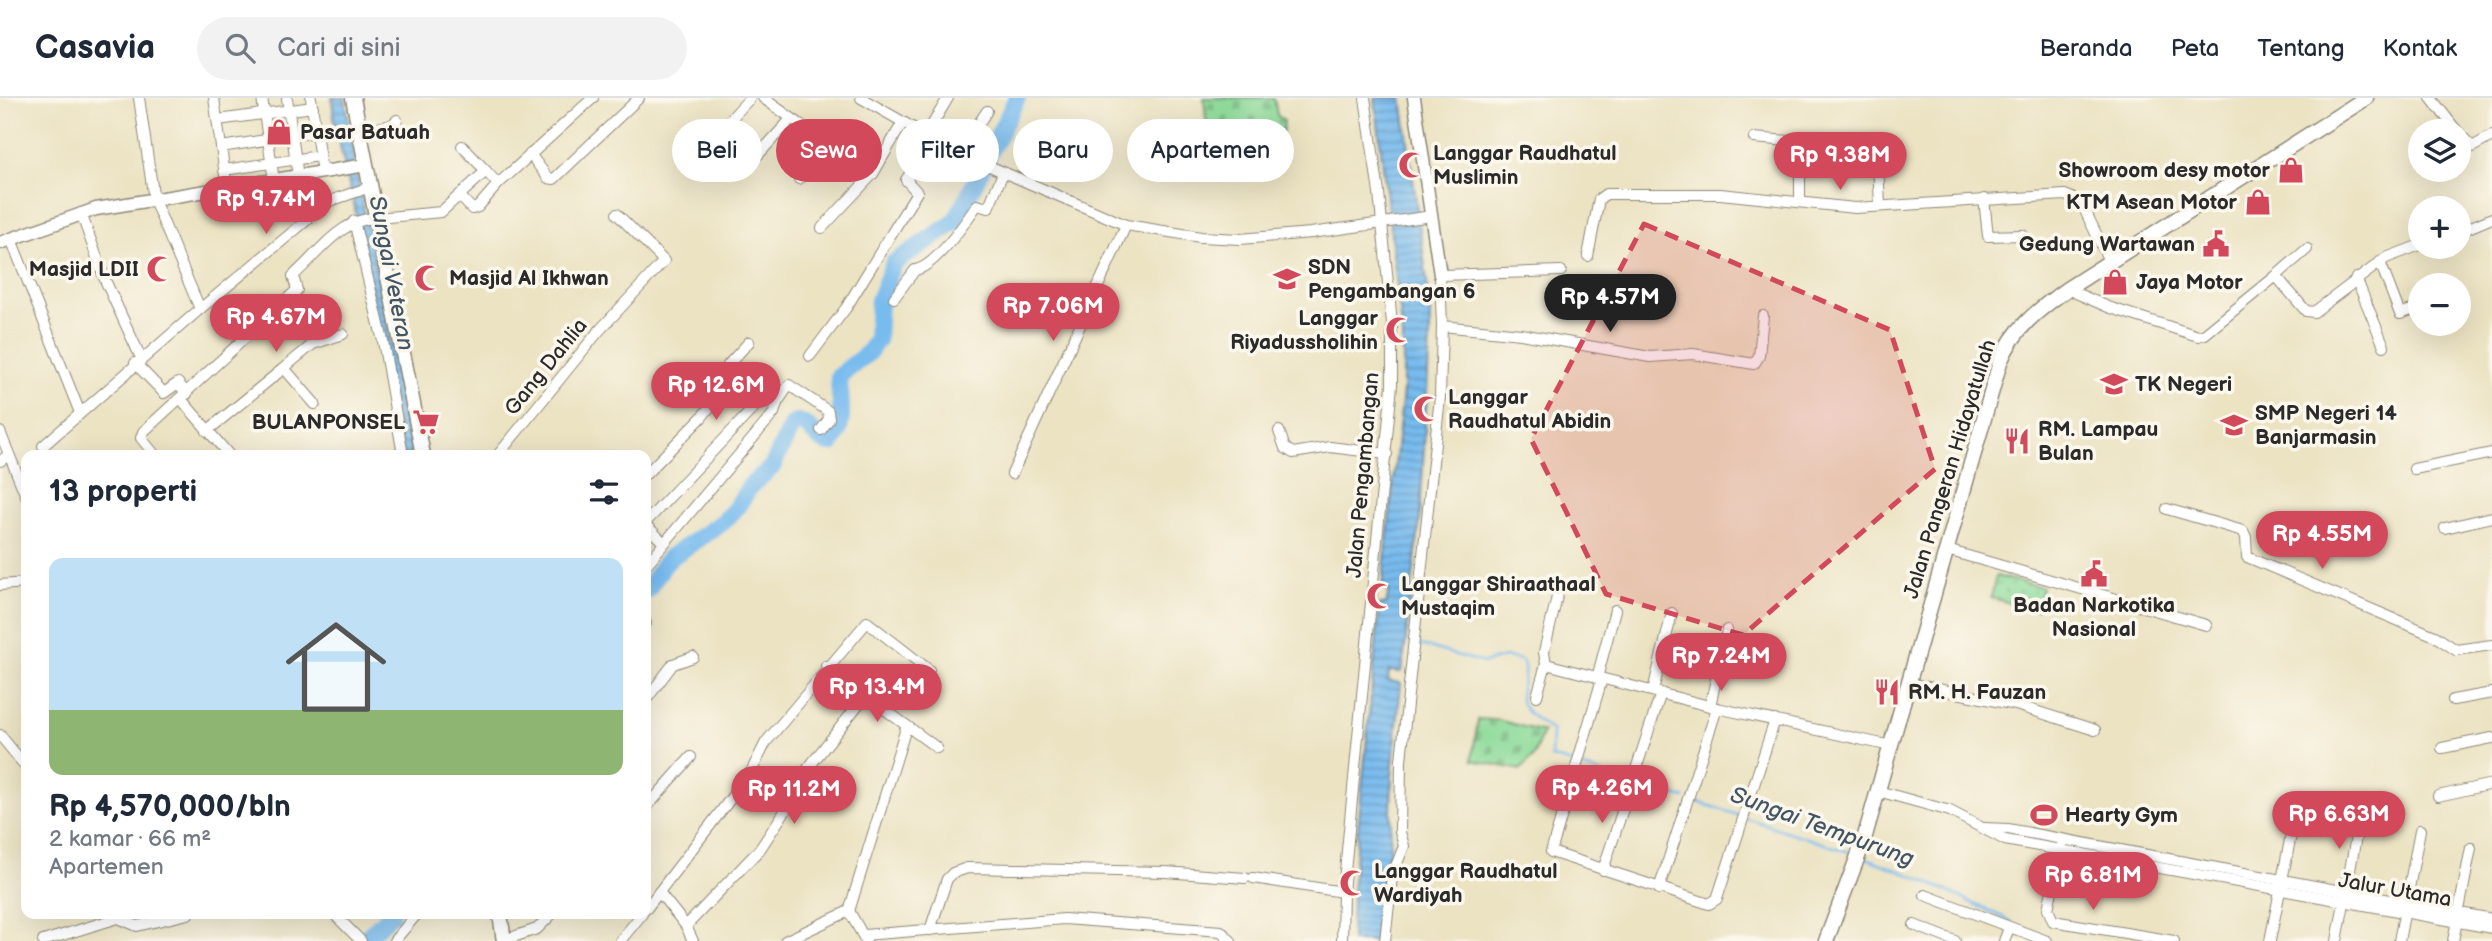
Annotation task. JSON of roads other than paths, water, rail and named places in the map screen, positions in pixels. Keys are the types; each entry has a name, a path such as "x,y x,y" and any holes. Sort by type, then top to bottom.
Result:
{"main road":[{"path":"355,98 359,132 356,167 366,188 363,220 422,450"},
{"name":"Jalan Pangeran Hidayatullah","path":"1826,941 1863,843 2004,353 2026,320 2067,289 2366,98"},
{"path":"501,919 504,941"}],"street":[{"path":"139,98 154,200 200,309"},
{"path":"214,98 227,189"},
{"path":"262,98 274,181"},
{"path":"287,98 298,177"},
{"path":"460,195 474,210 530,153 593,98"},
{"path":"530,153 548,177 555,178 639,98"},
{"path":"731,119 750,98"},
{"path":"763,98 791,119"},
{"path":"861,98 897,119"},
{"path":"938,119 948,98"},
{"name":"Jalan Pengambangan","path":"1342,941 1343,891 1387,454 1393,358 1383,223 1365,98"},
{"path":"1385,941 1392,876 1404,846 1400,832 1401,760 1440,397 1443,326 1440,275 1427,217 1415,98"},
{"path":"2431,98 2448,119"},
{"path":"218,120 289,110 312,103 321,173"},
{"path":"982,119 987,111"},
{"path":"359,132 391,125 397,120"},
{"path":"221,147 316,132"},
{"path":"822,228 873,174 896,133"},
{"path":"762,152 776,136"},
{"path":"2471,146 2492,136"},
{"path":"1754,138 1800,142 1800,202"},
{"path":"462,146 498,184"},
{"path":"224,170 319,156"},
{"path":"1880,206 1878,164 1882,160 1897,158"},
{"path":"80,413 6,241 81,213 356,167"},
{"path":"152,450 141,435 297,290 293,276 363,220 444,210 486,171"},
{"path":"999,171 1126,225 1201,237 1240,239 1311,233 1427,217"},
{"path":"894,298 915,270 926,268 977,205 988,208 1003,173"},
{"path":"810,356 846,308 917,192 908,182"},
{"path":"43,446 138,361 330,201 366,188"},
{"path":"1588,256 1602,195 1720,194 1841,207 2065,195 2081,202 2109,261"},
{"path":"1984,199 1988,236 2023,235"},
{"path":"81,213 138,361 163,393 178,383 206,431 224,450"},
{"name":"Gang Dahlia","path":"502,450 624,304 664,261 617,214"},
{"path":"2471,227 2492,218"},
{"path":"363,220 402,450"},
{"path":"1012,474 1126,225"},
{"path":"2067,289 2108,307 2198,336 2205,334 2307,249"},
{"path":"2276,276 2309,313 2317,310 2380,262 2408,251"},
{"path":"2380,262 2400,313 2408,311"},
{"path":"1440,275 1561,271"},
{"path":"2356,278 2384,346"},
{"path":"1443,326 1492,329 1650,357 1693,354 1754,364 1759,356 1763,316"},
{"path":"206,431 313,344 343,334"},
{"path":"651,469 701,418 731,381 728,365 749,342"},
{"path":"284,368 315,404"},
{"path":"651,558 774,414 777,403 791,381 828,411 829,419 821,430"},
{"path":"651,518 760,401 765,399 777,403"},
{"path":"1279,431 1285,448 1293,453 1330,447 1387,454"},
{"path":"0,432 4,458 21,487"},
{"path":"2414,469 2492,453"},
{"path":"2167,509 2243,531 2247,557 2435,636 2456,650 2492,645"},
{"path":"2445,528 2492,517"},
{"path":"651,529 663,542"},
{"path":"1947,550 2206,625"},
{"path":"0,585 21,583"},
{"path":"1537,696 1546,664 1544,652 1559,588"},
{"path":"1615,610 1599,679 1550,849 1554,855 1709,904 1716,901 1775,720"},
{"path":"1603,870 1634,776 1657,692 1672,613"},
{"path":"651,902 751,772 766,742 826,666 867,622 929,670"},
{"path":"1659,889 1714,707 1727,630"},
{"path":"651,693 673,664 693,657"},
{"path":"1546,664 1714,707 1891,746"},
{"path":"826,666 906,728 937,748"},
{"path":"1908,683 2016,705 2095,730"},
{"path":"2453,700 2492,693"},
{"path":"686,926 760,849 787,808 798,780 865,696"},
{"path":"785,941 849,911 906,728"},
{"path":"0,735 21,761"},
{"path":"2442,748 2492,738"},
{"path":"651,802 691,757"},
{"path":"2438,796 2492,784"},
{"name":"Jalur Utama","path":"1878,791 1950,811 2005,840 2062,845 2458,916 2492,919"},
{"path":"2337,941 2360,816"},
{"path":"2399,941 2420,830"},
{"path":"2270,941 2291,835"},
{"path":"2062,845 2048,909 2053,921 2174,941"},
{"path":"2453,941 2471,848"},
{"path":"930,930 947,878 967,868 1166,872 1249,878 1343,891"},
{"path":"659,892 686,926 694,941"},
{"path":"1925,895 2047,941"},
{"path":"849,911 865,938 930,930 1081,919 1221,931 1231,941"},
{"name":"Jalur Utama","path":"2458,916 2492,928"},
{"path":"43,941 115,919"},
{"path":"120,919 137,926 167,919"},
{"path":"339,919 361,941"},
{"path":"394,941 413,919"},
{"path":"504,941 537,929 547,919"},
{"path":"620,941 638,919"},
{"path":"1914,925 1955,941"},
{"path":"2004,941 2009,928"}],"water":[{"path":"332,98 345,98 357,176 413,450 402,450 362,240 334,120"},
{"path":"1375,98 1402,98 1430,304 1430,337 1420,519 1402,672 1389,671 1388,681 1401,683 1392,776 1390,849 1379,910 1378,941 1351,941 1352,890 1380,604 1386,605 1389,590 1382,588 1403,391 1403,337"}],"waterway":[{"path":"651,584 668,559 723,522 736,508 751,485 772,467 792,425 798,422 803,424 823,441 832,443 841,418 839,376 868,353 877,340 879,300 894,263 955,222 1017,98"},
{"name":"Sungai Tempurung","path":"1417,644 1484,663 1505,657 1521,660 1524,671 1520,697 1525,709 1552,731 1551,757 1575,764"},
{"name":"Sungai Tempurung","path":"1581,767 1628,782"},
{"name":"Sungai Tempurung","path":"1634,784 1685,798"},
{"name":"Sungai Tempurung","path":"1692,800 1855,854"},
{"name":"Sungai Tempurung","path":"1864,857 1923,880 2011,921 2013,925"},
{"path":"363,941 386,919"}],"place":[{"name":"Pasar Batuah","path":"279,132"},
{"name":"Langgar Raudhatul Muslimin","path":"1412,165"},
{"name":"Showroom desy motor","path":"2291,170"},
{"name":"KTM Asean Motor","path":"2258,202"},
{"name":"Gedung Wartawan","path":"2216,244"},
{"name":"Masjid LDII","path":"160,269"},
{"name":"Masjid Al Ikhwan","path":"428,278"},
{"name":"SDN Pengambangan 6","path":"1287,279"},
{"name":"Jaya Motor","path":"2115,282"},
{"name":"Langgar Riyadussholihin","path":"1399,330"},
{"name":"TK Negeri","path":"2114,384"},
{"name":"Langgar Raudhatul Abidin","path":"1427,409"},
{"name":"BULANPONSEL","path":"426,422"},
{"name":"SMP Negeri 14 Banjarmasin","path":"2234,425"},
{"name":"RM. Lampau Bulan","path":"2017,441"},
{"name":"Badan Narkotika Nasional","path":"2094,574"},
{"name":"Langgar Shiraathaal Mustaqim","path":"1380,596"},
{"name":"RM. H. Fauzan","path":"1887,692"},
{"name":"Hearty Gym","path":"2044,815"},
{"name":"Langgar Raudhatul Wardiyah","path":"1353,883"}],"water label":[{"name":"Sungai Veteran","path":"391,273"}]}
